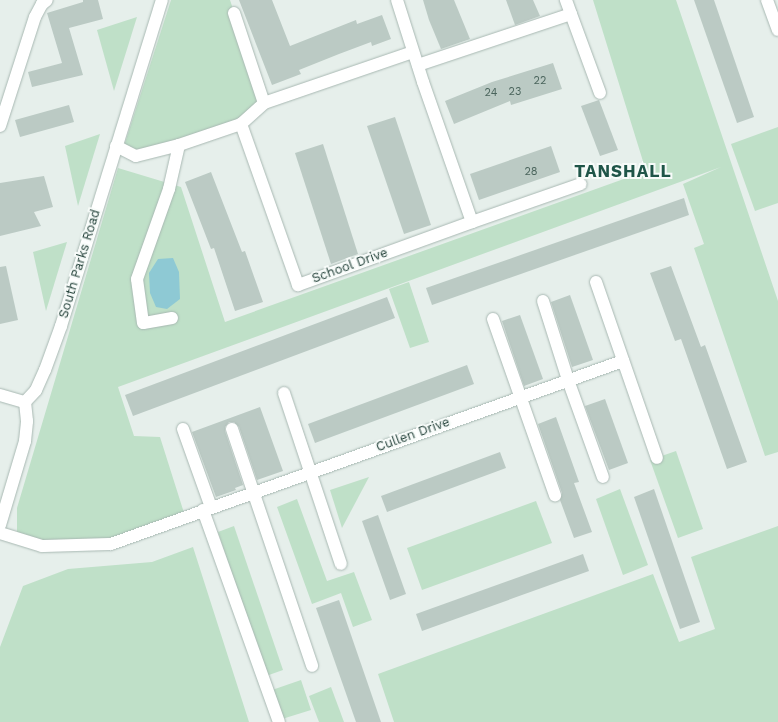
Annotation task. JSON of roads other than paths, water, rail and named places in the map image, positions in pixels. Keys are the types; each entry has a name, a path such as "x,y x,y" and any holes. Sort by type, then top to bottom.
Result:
{"street":[{"path":"0,126 35,17 42,4 48,0"},
{"name":"South Parks Road","path":"25,402 36,390 48,362 162,0"},
{"path":"397,0 413,52 472,222"},
{"path":"566,0 600,93"},
{"path":"767,0 778,27"},
{"path":"234,13 264,103"},
{"path":"418,65 571,14"},
{"path":"116,146 136,156 179,145 241,124 264,103 413,52"},
{"name":"School Drive","path":"241,124 298,285 581,184"},
{"path":"172,318 143,322 136,279 169,189 179,145"},
{"path":"596,282 657,458"},
{"path":"543,301 568,380 603,477"},
{"path":"493,319 555,494"},
{"name":"Cullen Drive","path":"0,533 42,546 111,544 623,361"},
{"path":"284,393 341,564"},
{"path":"0,395 25,402 28,421 25,441 3,508 0,525"},
{"path":"183,429 207,509 279,722"},
{"path":"232,429 312,666"}],"water":[{"path":"173,258 179,272 180,299 167,309 156,307 150,293 149,273 158,259"}],"district":[{"name":"TANSHALL","path":"623,172"}]}
